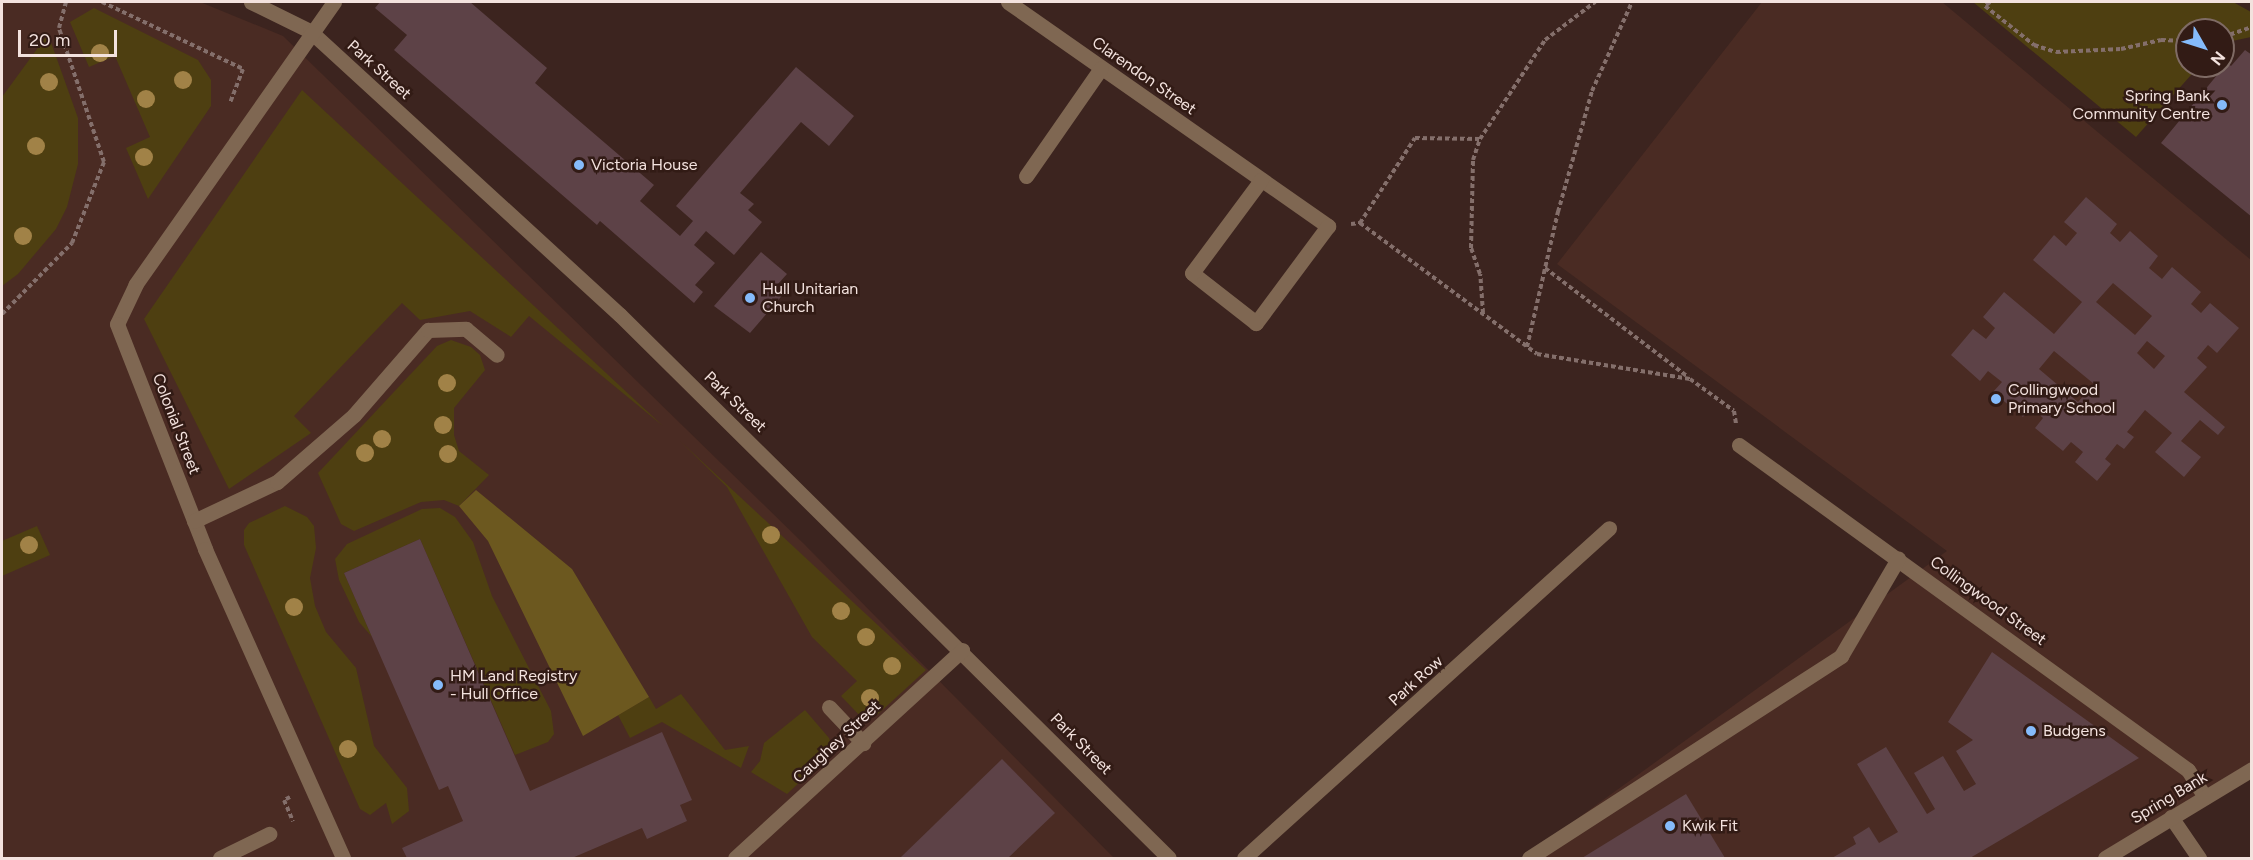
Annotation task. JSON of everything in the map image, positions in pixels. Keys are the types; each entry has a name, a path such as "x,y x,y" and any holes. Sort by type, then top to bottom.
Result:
{"street":[{"name":"Park Street","path":"251,2 310,31 620,315 962,650 1169,858"},
{"name":"Colonial Street","path":"334,2 310,31 136,284 117,324 194,521 343,858"},
{"name":"Clarendon Street","path":"1008,2 1328,226"},
{"path":"1026,176 1101,68"},
{"path":"1261,180 1192,273 1256,322 1328,226"},
{"path":"194,521 277,482 354,415 428,330 466,328 497,355"},
{"name":"Collingwood Street","path":"1739,445 2188,770 2205,797"},
{"name":"Park Row","path":"1244,858 1609,528"},
{"path":"1529,858 1841,656 1898,559"},
{"name":"Caughey Street","path":"735,858 962,650"},
{"path":"829,707 863,743"},
{"name":"Spring Bank","path":"2105,858 2252,769"},
{"path":"2171,817 2199,858"},
{"path":"220,858 269,834"}],"path":[{"path":"2,314 72,243 104,162 58,28 66,2"},
{"path":"102,2 243,69 226,110"},
{"path":"1483,314 1480,274 1471,248 1473,160 1480,138 1545,40 1594,2"},
{"path":"1527,347 1545,268 1592,91 1620,21 1632,2"},
{"path":"1990,2 1985,6 2034,45 2056,52 2121,49 2161,40 2175,41"},
{"path":"2235,33 2252,27"},
{"path":"1360,223 1416,138 1480,138"},
{"path":"1328,226 1360,223 1537,354 1690,378"},
{"path":"1545,268 1734,411 1739,445"},
{"path":"293,795 284,800 293,820"},
{"path":"269,834 293,820 323,811"}],"shaded area":[{"path":"2,2 200,2 283,36 804,544 1114,858 2,858"},
{"name":"Collingwood Primary School","path":"1762,2 1942,2 2251,260 2251,762 2096,858 1523,858 1947,551 1557,264"},
{"path":"1973,2 2233,2 2251,12 2251,37 2235,40 2235,18 2175,18 2175,78 2188,78 2136,137"},
{"path":"94,8 198,60 211,80 211,106 148,199 126,148 150,137 115,56 89,67 70,22"},
{"path":"48,34 78,118 78,164 67,207 56,229 18,274 2,286 2,97"},
{"path":"302,90 663,426 529,316 511,337 470,311 420,320 402,303 294,416 311,433 229,489 144,319"},
{"path":"451,340 471,347 480,355 485,370 454,408 454,435 459,451 489,475 459,506 444,500 421,502 354,531 341,524 318,473 437,346"},
{"path":"680,441 926,670 877,715 861,717 841,696 857,681 812,637 727,487"},
{"path":"476,490 572,569 649,697 583,736 488,541 459,506"},
{"path":"285,506 307,517 314,526 316,548 310,578 315,606 326,632 356,668 374,746 407,788 409,811 392,824 386,803 370,815 360,809 244,545 244,530 249,523"},
{"path":"440,508 455,517 473,542 492,596 551,711 554,734 548,742 515,755 420,539 344,573 372,637 359,622 339,580 335,559 347,544 422,509"},
{"path":"37,526 50,555 2,576 2,541"},
{"path":"681,694 725,750 749,746 741,768 662,722 630,738 618,715 649,697 656,709"},
{"path":"805,710 829,738 832,747 830,754 787,794 751,772 760,761 764,743"}],"building":[{"name":"Victoria House","path":"380,2 470,2 547,68 535,83 654,185 640,201 680,236 693,221 676,206 796,67 854,116 829,146 801,122 740,193 754,204 748,210 762,222 734,255 706,231 694,245 715,263 695,285 703,292 694,303 600,221 597,225 394,50 407,35 375,8"},
{"name":"Spring Bank Community Centre","path":"2245,50 2252,55 2252,217 2161,143 2215,78 2235,78 2235,61"},
{"name":"Collingwood Primary School","path":"2086,197 2117,224 2110,233 2120,242 2130,231 2158,256 2149,268 2162,279 2172,267 2201,292 2191,304 2201,313 2210,303 2239,328 2217,353 2208,345 2197,358 2207,367 2184,392 2225,427 2218,435 2200,420 2181,441 2201,457 2184,477 2155,452 2172,433 2145,410 2127,432 2134,437 2124,449 2117,444 2105,459 2111,464 2097,481 2075,462 2083,452 2071,442 2063,451 2035,428 2043,418 2031,407 2023,417 1993,392 2002,382 1988,371 1980,381 1951,355 1973,329 1986,339 1995,328 1983,317 2004,292 2054,334 2082,302 2033,260 2054,235 2066,246 2077,233 2064,222","holes":["2113,283 2152,316 2135,335 2096,302","2147,341 2165,356 2154,369 2137,353","2054,351 2094,384 2078,402 2039,369"]},
{"name":"Hull Unitarian Church","path":"761,252 787,274 778,284 786,291 750,333 714,306"},
{"name":"HM Land Registry - Hull Office","path":"420,539 530,791 662,732 692,800 680,805 687,821 647,839 642,828 572,858 407,858 402,848 463,821 448,786 439,790 344,573"},
{"path":"1992,652 2139,758 1970,858 1832,858 1856,844 1853,837 1869,827 1879,843 1898,832 1857,764 1886,747 1927,814 1935,809 1914,773 1943,756 1964,791 1976,784 1956,751 1973,740 1948,722"},
{"path":"1002,759 1055,813 1008,858 900,858"},
{"name":"Kwik Fit","path":"1686,794 1725,858 1582,858"}],"place":[{"name":"Spring Bank Community Centre","path":"2222,105"},
{"name":"Victoria House","path":"579,165"},
{"name":"Hull Unitarian Church","path":"750,298"},
{"name":"Collingwood Primary School","path":"1996,399"},
{"name":"HM Land Registry - Hull Office","path":"438,685"},
{"name":"Budgens","path":"2031,731"},
{"name":"Kwik Fit","path":"1670,826"}]}
